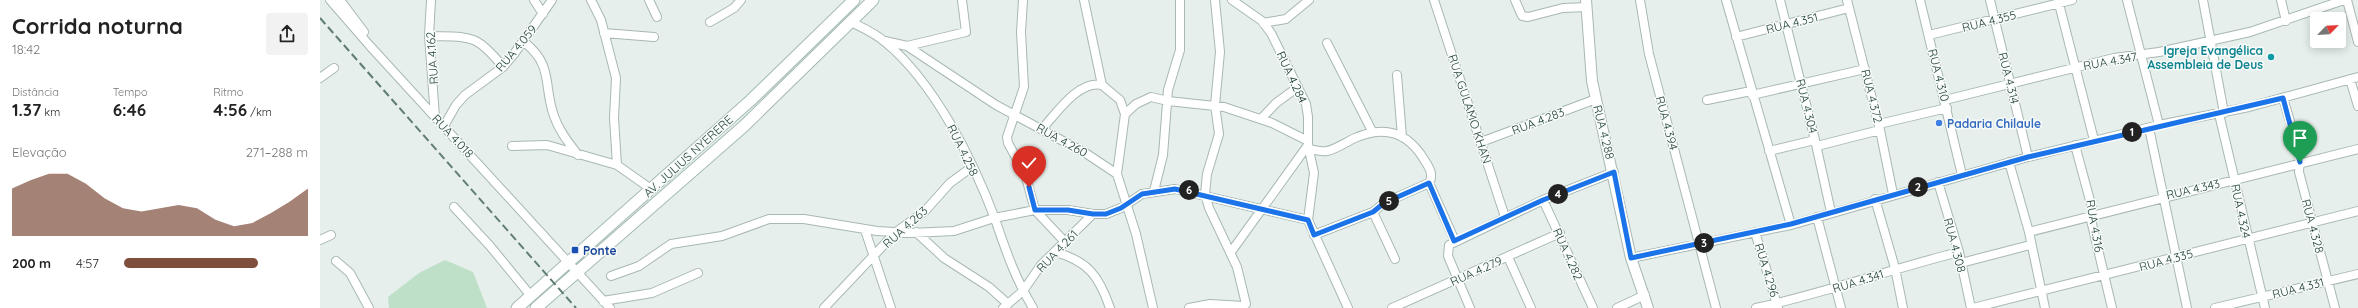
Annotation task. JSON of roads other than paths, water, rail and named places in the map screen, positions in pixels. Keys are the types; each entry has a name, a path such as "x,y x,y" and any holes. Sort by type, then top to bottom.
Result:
{"main road":[{"name":"AV. JULIUS NYERERE","path":"536,308 744,126 873,0"},
{"name":"AV. JULIUS NYERERE","path":"517,308 751,100 851,1"}],"street":[{"name":"RUA 4.018","path":"330,0 370,46 610,308"},
{"path":"340,0 363,31 370,46"},
{"path":"348,10 350,0"},
{"name":"RUA 4.162","path":"431,0 429,36 435,117"},
{"path":"534,0 543,14"},
{"name":"RUA 4.059","path":"444,126 456,105 465,95 503,67 524,42 552,0"},
{"path":"591,0 604,33 616,78 614,118 617,166"},
{"path":"649,0 657,17"},
{"path":"710,22 741,0"},
{"path":"907,46 966,32 962,0"},
{"path":"1022,0 1021,32 1025,79 1016,116 1008,137 1008,143 1025,174 1035,210 1065,242"},
{"path":"1084,0 1102,85 1120,100 1125,114 1117,174 1153,308"},
{"path":"1154,191 1163,155 1168,90 1176,66 1181,39 1180,0"},
{"path":"1188,308 1210,304 1246,305 1245,292 1230,252 1209,208 1205,194 1207,174 1220,134 1215,106 1220,52 1215,0"},
{"name":"RUA 4.284","path":"1232,0 1263,23 1283,55 1306,104 1308,118 1308,145 1314,172 1305,219"},
{"path":"1263,23 1286,19 1309,0"},
{"name":"RUA GULAMO KHAN","path":"1434,0 1505,217"},
{"path":"1515,0 1522,16 1528,17 1563,8 1587,4"},
{"name":"RUA 4.394","path":"1640,0 1649,54 1695,222 1698,245 1716,308"},
{"path":"1726,0 1751,93 1791,224"},
{"name":"RUA 4.304","path":"1780,0 1816,143 1831,212"},
{"name":"RUA 4.372","path":"1847,0 1879,127 1893,194"},
{"name":"RUA 4.310","path":"1920,0 1962,175"},
{"name":"RUA 4.314","path":"1990,0 2028,157"},
{"name":"RUA 4.355","path":"1929,35 1994,20 2058,2 2072,0"},
{"path":"2127,0 2159,125"},
{"name":"RUA 4.324","path":"2202,0 2211,39 2234,180 2265,308"},
{"path":"2281,0 2286,21"},
{"name":"RUA 4.347","path":"1769,150 1816,143 1879,127 2011,84 2114,58 2142,56 2211,39 2250,32 2286,21 2299,14 2344,0"},
{"path":"2347,0 2358,42"},
{"path":"2058,2 2094,140"},
{"name":"RUA 4.288","path":"1587,4 1592,81 1614,172 1631,258 1648,308"},
{"name":"RUA 4.351","path":"1736,37 1849,8"},
{"name":"RUA 4.258","path":"851,22 885,41 935,99 972,167 994,218 1012,271 1033,308"},
{"path":"604,33 654,37"},
{"path":"429,36 463,37 480,41 503,67"},
{"name":"RUA 4.260","path":"885,41 907,46 1016,116 1087,154 1117,174"},
{"path":"524,42 541,59 546,74 554,117 566,138 579,156"},
{"path":"1327,42 1372,131"},
{"path":"320,78 334,68"},
{"path":"1707,100 1801,84 1865,69"},
{"path":"1397,75 1402,137"},
{"path":"1631,258 1698,245 1791,224 1875,199 2028,157 2159,125 2222,113 2354,78 2358,106"},
{"path":"1042,129 1078,92 1090,86 1102,85"},
{"path":"1261,119 1276,103 1298,87"},
{"path":"1125,114 1146,97 1156,97 1168,101 1215,106 1261,119 1308,145 1330,150 1372,131 1392,132 1413,145 1428,166 1431,176 1429,183 1454,241"},
{"name":"RUA 4.328","path":"2283,98 2300,162 2299,172 2311,221 2335,308"},
{"name":"RUA 4.283","path":"1480,142 1596,99"},
{"path":"2149,128 2162,197 2187,308"},
{"path":"512,146 547,145 579,156 617,166 651,189"},
{"path":"1230,252 1308,145"},
{"name":"RUA 4.316","path":"2075,145 2093,215 2091,220 2112,308"},
{"name":"RUA 4.343","path":"2029,232 2358,148"},
{"path":"2009,162 2029,232 2030,245 2045,308"},
{"name":"RUA 4.263","path":"824,308 847,281 874,257 896,232 925,211 950,183 972,167"},
{"path":"1470,308 1457,279 1447,250 1449,245 1454,241 1543,200 1614,172"},
{"name":"RUA 4.308","path":"1938,182 1972,308"},
{"path":"1314,235 1373,212 1384,203 1429,183"},
{"path":"611,276 639,266 671,244 722,236 759,221 804,219 865,230 896,232 954,231 994,218 1035,210 1068,210 1093,214 1111,212 1135,197 1154,191 1175,189 1205,194 1305,219 1348,308"},
{"path":"1875,199 1895,268 1903,308"},
{"name":"RUA 4.282","path":"1543,200 1560,233 1593,308"},
{"path":"454,207 490,246 530,296"},
{"name":"RUA 4.335","path":"1972,308 2175,258 2311,221 2358,211"},
{"path":"1373,212 1395,259"},
{"name":"RUA 4.261","path":"1005,306 1023,291 1041,265 1093,214"},
{"path":"1817,217 1837,287 1841,308"},
{"path":"865,230 891,308"},
{"path":"916,232 944,258 989,287 1005,306"},
{"name":"RUA 4.296","path":"1755,232 1777,306"},
{"name":"RUA 4.279","path":"1392,308 1410,304 1457,279 1560,233"},
{"path":"320,240 331,235"},
{"path":"1961,263 2030,245"},
{"path":"1055,252 1078,259 1088,268 1103,292 1110,308"},
{"name":"RUA 4.341","path":"1756,308 1777,306 1875,277 1895,268 1958,252"},
{"path":"1508,257 1531,308"},
{"path":"336,261 350,273 369,308"},
{"path":"604,301 652,293 698,273"},
{"name":"RUA 4.331","path":"2215,308 2358,274"},
{"path":"1617,308 1645,296"}],"railway":[{"path":"320,18 576,308"}],"place":[{"name":"Igreja Evangélica Assembleia de Deus","path":"2271,57"},
{"name":"Padaria Chilaule","path":"1939,123"},
{"name":"Ponte","path":"575,250"}]}
